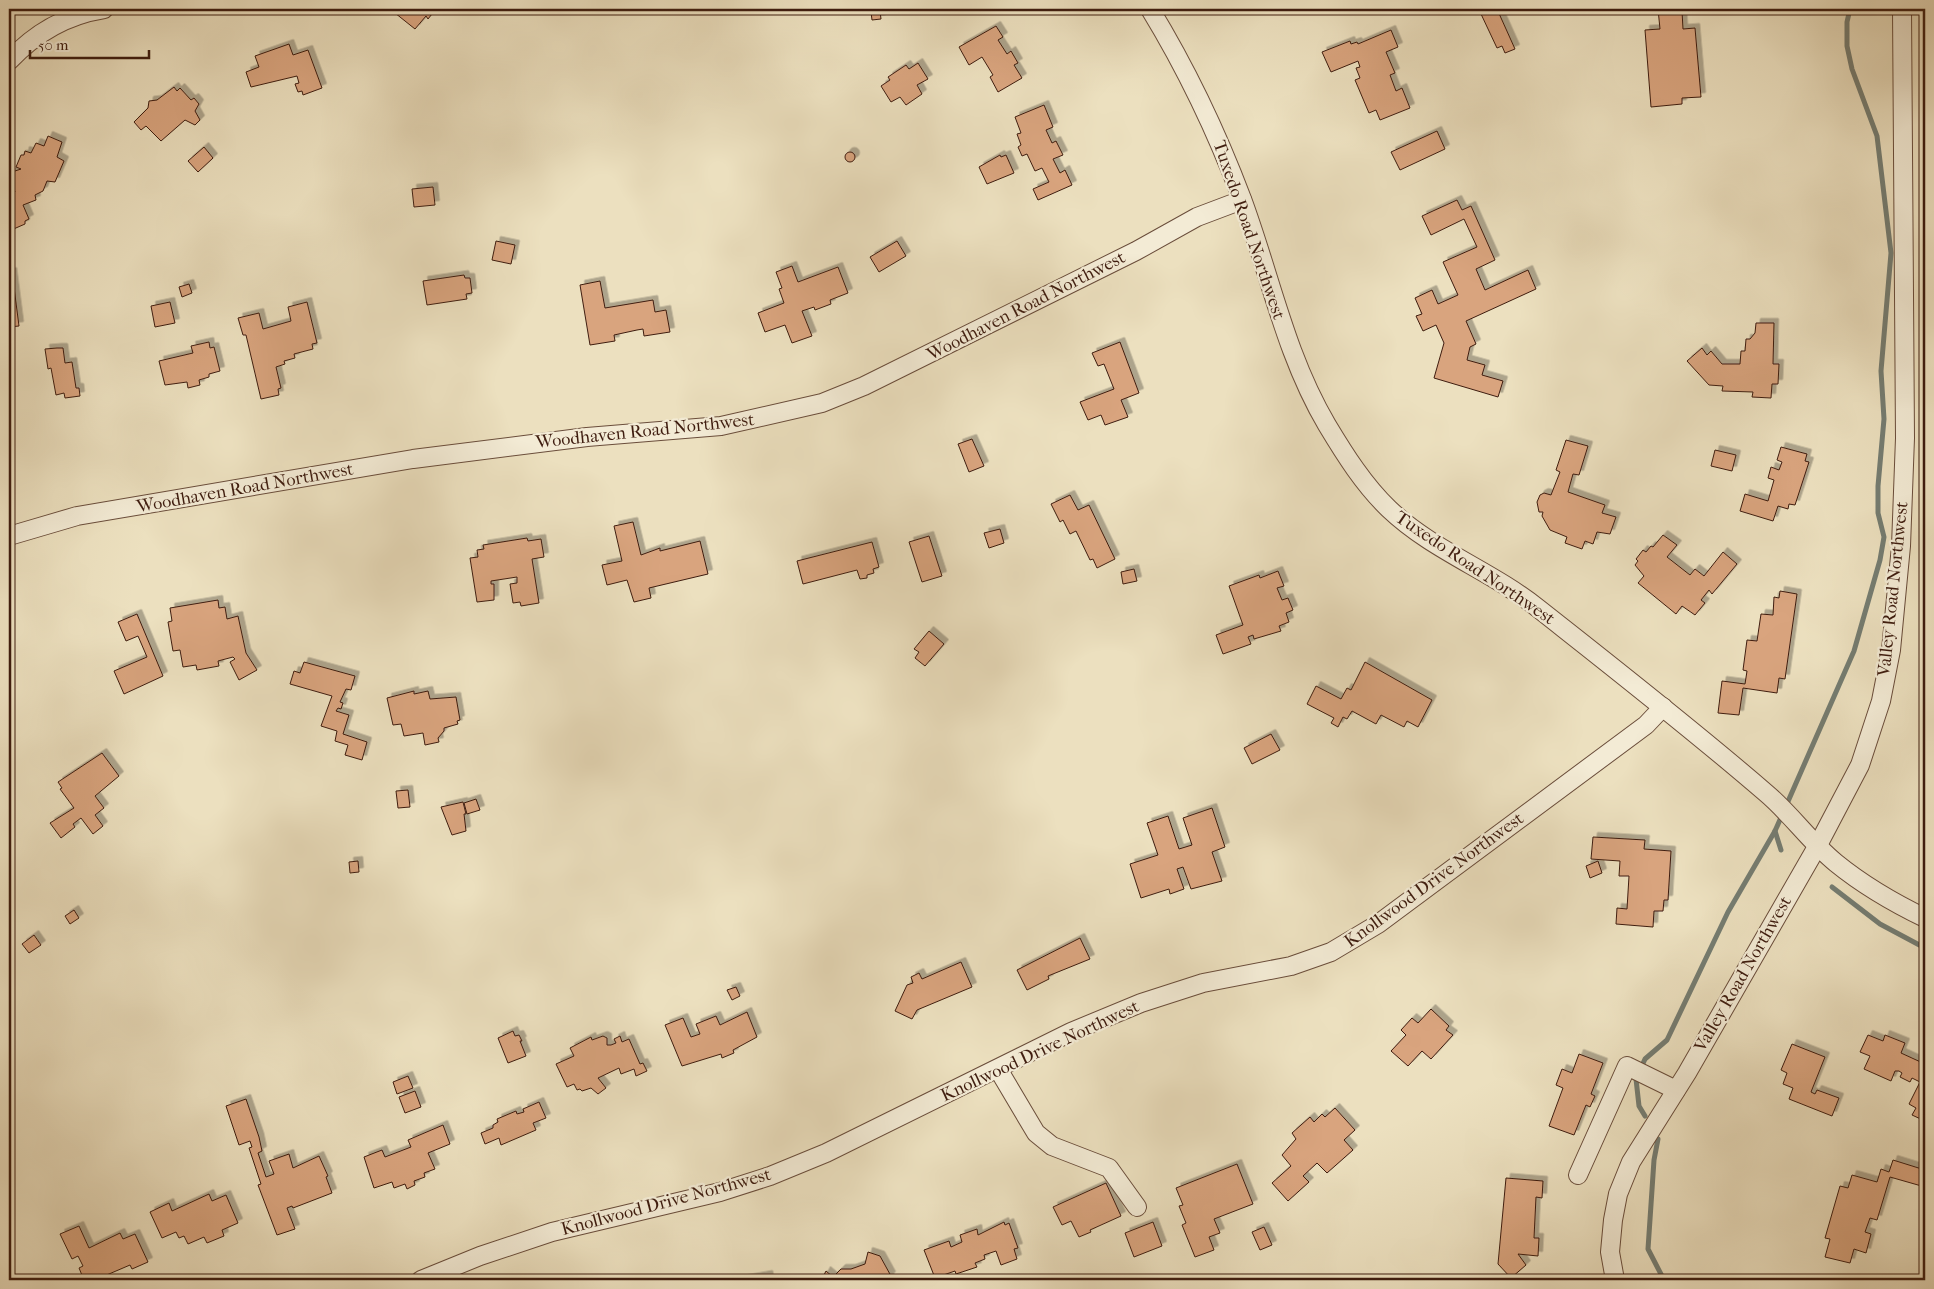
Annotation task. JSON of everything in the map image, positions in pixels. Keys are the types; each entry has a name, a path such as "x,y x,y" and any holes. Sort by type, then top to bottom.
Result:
{"street":[{"path":"9,61 21,48 49,28 87,12 104,9"},
{"name":"Tuxedo Road Northwest","path":"1150,9 1166,34 1216,136 1242,200 1284,333 1303,381 1326,423 1370,488 1389,509 1411,528 1524,597 1663,707 1768,794 1836,863 1889,900 1925,918"},
{"name":"Valley Road Northwest","path":"1614,1280 1610,1252 1618,1194 1631,1162 1676,1090 1818,845 1860,765 1881,701 1891,650 1900,546 1905,438 1902,9"},
{"name":"Woodhaven Road Northwest","path":"9,536 77,516 413,459 587,437 721,426 822,403 864,386 1136,251 1197,218 1242,200"},
{"name":"Knollwood Drive Northwest","path":"421,1280 480,1256 552,1232 720,1192 770,1176 826,1153 1072,1032 1141,1003 1203,983 1291,966 1331,952 1356,939 1646,724 1663,707"},
{"path":"1578,1175 1627,1066 1676,1090"},
{"path":"998,1069 1036,1133 1052,1146 1109,1168 1137,1208"}],"building":[{"path":"390,9 436,9 428,19 426,16 415,29"},
{"path":"1497,9 1515,49 1505,53 1502,46 1497,48 1481,14"},
{"path":"1633,9 1658,9 1633,11"},
{"path":"1658,9 1695,9 1682,11 1683,29 1695,28 1701,97 1682,98 1682,104 1651,107 1645,30 1660,29"},
{"path":"880,11 881,19 872,20 871,12"},
{"path":"996,26 1003,37 998,40 1007,54 1011,51 1018,63 1014,65 1022,78 998,92 990,77 993,75 982,57 969,65 959,47"},
{"path":"1391,30 1398,47 1386,52 1395,73 1390,75 1396,91 1402,88 1410,108 1380,120 1376,110 1369,113 1355,80 1360,78 1356,68 1360,67 1358,61 1331,72 1322,52 1350,41 1351,44 1357,42 1358,44"},
{"path":"289,44 293,55 308,50 322,88 303,95 302,91 298,92 295,84 299,83 297,76 251,87 246,72 259,67 255,56"},
{"path":"918,63 928,79 917,85 922,94 906,105 900,97 891,102 881,86 890,80 888,77 906,65 909,69"},
{"path":"174,87 177,91 180,88 191,100 194,98 199,104 195,111 200,120 195,125 185,120 161,141 146,126 141,130 134,122 148,108 149,101 157,100"},
{"path":"1044,105 1053,127 1046,130 1052,143 1056,141 1063,155 1053,159 1060,173 1065,170 1072,185 1038,200 1033,189 1049,182 1042,168 1035,171 1027,154 1022,156 1018,147 1021,145 1017,134 1021,133 1015,117"},
{"path":"1437,131 1445,149 1400,170 1391,152"},
{"path":"48,136 62,142 57,157 64,161 55,182 47,181 43,191 35,195 36,200 23,205 29,219 25,221 25,224 9,231 9,208 13,206 9,194 15,192 9,173 21,169 16,167 21,155 24,155 25,151 31,153 36,143 44,146"},
{"path":"204,147 213,158 198,172 188,161"},
{"path":"848,152 852,152 855,157 854,161 848,162 845,159 845,155"},
{"path":"1000,155 1001,157 1006,155 1014,173 987,184 979,167"},
{"path":"433,187 435,205 414,207 412,189"},
{"path":"1457,200 1462,210 1471,206 1495,260 1476,269 1485,290 1528,270 1536,289 1466,321 1476,344 1470,347 1467,360 1485,365 1482,375 1503,381 1498,397 1434,378 1444,343 1436,325 1423,331 1416,316 1422,314 1415,298 1432,290 1438,304 1458,295 1443,262 1477,247 1464,219 1431,235 1422,216"},
{"path":"496,241 515,245 511,264 492,260"},
{"path":"897,241 906,256 879,272 870,257"},
{"path":"792,266 798,282 838,267 848,293 830,300 831,304 815,310 814,307 802,311 812,336 792,343 785,325 765,332 758,313 784,303 779,289 782,288 776,272"},
{"path":"12,272 19,326 9,327 9,273"},
{"path":"464,275 465,278 470,278 472,293 466,294 467,299 427,305 423,281"},
{"path":"600,281 605,308 653,300 655,312 666,310 670,332 644,336 643,329 614,335 615,341 590,345 580,285"},
{"path":"189,284 192,293 182,297 179,287"},
{"path":"170,302 175,323 155,327 151,306"},
{"path":"307,302 317,343 312,344 313,349 294,354 295,358 284,361 285,364 276,367 281,388 278,389 279,395 261,399 246,335 243,335 238,318 259,313 263,329 291,321 288,307"},
{"path":"1756,323 1774,323 1773,364 1779,364 1778,384 1772,384 1771,398 1752,397 1753,392 1722,391 1723,386 1709,385 1687,361 1702,348 1707,355 1711,351 1722,364 1740,364 1741,351 1745,351 1746,339 1750,339 1755,333"},
{"path":"209,342 210,348 214,347 220,371 209,374 209,377 199,380 200,385 188,388 187,382 165,385 159,361 193,353 191,346"},
{"path":"1120,342 1139,393 1121,400 1128,417 1105,425 1101,415 1088,420 1080,402 1114,389 1104,364 1098,366 1092,353"},
{"path":"63,348 65,363 72,362 76,388 79,388 80,396 65,398 64,393 56,395 51,368 48,369 45,349"},
{"path":"972,439 984,466 969,472 958,444"},
{"path":"1566,440 1588,446 1579,475 1573,474 1568,492 1605,505 1602,513 1616,517 1610,534 1597,532 1593,544 1585,541 1582,549 1565,543 1567,537 1550,530 1542,516 1543,512 1539,512 1537,502 1540,495 1544,493 1551,495 1560,472 1556,470"},
{"path":"1781,447 1807,454 1805,461 1809,462 1795,505 1789,504 1788,509 1778,506 1773,521 1740,511 1745,494 1768,501 1774,480 1768,478 1771,467 1779,470 1782,462 1777,460"},
{"path":"1715,450 1736,455 1732,471 1711,466"},
{"path":"1070,495 1078,510 1089,505 1115,559 1097,568 1093,559 1090,560 1076,531 1070,534 1063,520 1060,522 1051,504"},
{"path":"633,522 641,555 660,548 660,551 700,541 708,574 649,588 651,598 634,602 627,580 607,585 602,565 622,561 614,526"},
{"path":"1000,529 1004,543 989,548 984,533"},
{"path":"1663,535 1677,545 1667,557 1690,575 1695,569 1704,576 1723,552 1737,564 1712,594 1709,590 1701,600 1705,603 1695,615 1682,606 1676,614 1638,583 1644,576 1635,565 1638,561 1636,559 1643,550 1646,552 1651,546 1653,547"},
{"path":"929,536 942,576 922,582 909,542"},
{"path":"527,538 528,541 541,539 544,557 532,559 539,603 521,606 520,602 513,603 510,584 517,583 517,577 491,581 491,584 494,584 494,600 477,602 470,558 478,557 477,550 484,549 483,545"},
{"path":"872,542 879,567 873,569 874,573 867,575 867,578 860,579 857,570 803,584 797,561"},
{"path":"1134,569 1137,581 1123,584 1121,572"},
{"path":"1278,571 1284,586 1277,588 1282,600 1288,598 1293,610 1286,613 1289,622 1279,626 1281,631 1254,639 1253,635 1248,637 1251,644 1223,654 1216,635 1243,625 1229,586 1259,575 1260,578"},
{"path":"1780,591 1797,594 1785,679 1779,678 1777,693 1743,688 1739,715 1718,713 1722,681 1745,684 1747,671 1743,670 1747,640 1757,641 1761,614 1773,615 1774,597 1779,598"},
{"path":"218,600 219,608 225,607 227,619 238,616 246,653 257,670 239,680 230,662 235,659 233,657 218,661 219,666 197,670 196,665 183,667 180,650 173,651 168,622 172,621 170,608"},
{"path":"137,614 163,676 124,694 114,671 147,657 138,636 126,641 118,622"},
{"path":"929,631 944,644 925,666 915,658 919,652 914,649"},
{"path":"304,662 355,676 351,690 346,689 340,702 343,703 341,709 338,708 336,711 349,715 343,734 367,742 362,760 345,755 348,745 335,741 337,731 321,726 332,696 290,684 294,671 300,673"},
{"path":"1365,662 1432,700 1418,727 1407,721 1404,727 1381,715 1376,724 1352,711 1347,719 1343,717 1338,727 1331,723 1334,718 1307,704 1316,686 1341,699 1347,688 1351,690"},
{"path":"414,691 414,694 428,691 430,699 456,697 460,720 457,721 458,724 444,728 444,731 438,738 439,742 425,745 423,733 404,736 401,724 393,725 387,698"},
{"path":"1271,734 1280,750 1252,764 1244,748"},
{"path":"102,753 119,776 95,796 104,808 95,815 103,826 93,834 81,818 73,824 75,827 61,838 50,823 74,808 60,789 62,788 58,782"},
{"path":"408,790 410,807 398,808 396,791"},
{"path":"476,799 480,810 467,814 464,803"},
{"path":"463,802 466,814 464,814 466,831 452,835 441,807"},
{"path":"1212,808 1225,847 1212,852 1222,881 1191,889 1183,867 1177,869 1184,889 1170,894 1169,889 1141,898 1130,864 1158,855 1147,823 1168,816 1179,849 1192,845 1183,818"},
{"path":"1593,837 1645,840 1644,849 1671,851 1668,900 1664,900 1663,911 1654,911 1653,927 1616,924 1617,908 1627,909 1629,876 1619,876 1620,861 1591,859"},
{"path":"358,861 359,872 350,873 349,862"},
{"path":"1598,861 1602,873 1590,878 1586,866"},
{"path":"74,910 79,918 70,924 65,916"},
{"path":"34,935 41,945 29,953 22,944"},
{"path":"1080,938 1090,959 1048,976 1049,979 1027,990 1017,970"},
{"path":"961,962 972,987 917,1010 912,1019 895,1011 907,985 913,983 911,977 919,973 922,979"},
{"path":"736,987 740,996 732,1000 727,990"},
{"path":"1431,1009 1449,1026 1446,1030 1453,1035 1431,1059 1422,1051 1408,1066 1391,1051 1406,1035 1401,1030 1412,1018 1418,1023"},
{"path":"747,1012 757,1037 733,1050 734,1053 722,1058 721,1054 682,1066 665,1025 683,1018 691,1037 700,1034 696,1024 716,1016 720,1025"},
{"path":"513,1031 515,1036 519,1035 526,1056 508,1063 498,1038"},
{"path":"1868,1035 1883,1041 1885,1035 1905,1043 1901,1053 1925,1064 1925,1091 1923,1096 1925,1097 1925,1121 1912,1115 1916,1108 1909,1104 1920,1082 1912,1078 1910,1082 1900,1077 1902,1073 1899,1071 1895,1071 1891,1081 1864,1069 1870,1056 1860,1052"},
{"path":"603,1036 607,1038 607,1045 616,1043 614,1039 620,1036 622,1042 629,1039 640,1064 643,1063 647,1071 636,1076 634,1069 621,1074 619,1068 598,1078 606,1088 598,1094 591,1088 582,1091 580,1089 577,1090 574,1084 567,1087 556,1064 574,1056 570,1048 591,1037 592,1040"},
{"path":"1792,1044 1825,1057 1811,1092 1815,1094 1817,1090 1839,1098 1832,1116 1789,1099 1793,1088 1783,1084 1787,1073 1781,1070"},
{"path":"1579,1054 1603,1063 1591,1094 1595,1096 1590,1107 1586,1105 1574,1135 1549,1126 1563,1088 1556,1085 1562,1069 1572,1073"},
{"path":"408,1076 413,1088 397,1094 393,1082"},
{"path":"415,1091 421,1107 405,1113 399,1097"},
{"path":"246,1099 259,1137 262,1151 258,1153 266,1177 274,1174 269,1161 289,1154 293,1168 319,1156 328,1176 326,1177 332,1193 293,1208 292,1206 287,1208 295,1229 277,1235 258,1185 261,1184 249,1148 252,1147 250,1141 239,1145 226,1106"},
{"path":"539,1102 546,1118 533,1123 536,1130 501,1145 499,1138 485,1144 481,1133 493,1128 493,1125 498,1122 497,1119 516,1111 517,1114 524,1112 523,1109"},
{"path":"1335,1108 1355,1130 1344,1140 1353,1150 1327,1173 1317,1163 1303,1176 1309,1182 1288,1201 1272,1183 1291,1166 1282,1155 1296,1139 1292,1133 1310,1117 1314,1122 1322,1114 1325,1117"},
{"path":"443,1125 450,1144 428,1153 435,1169 424,1173 425,1177 414,1181 415,1185 407,1189 405,1184 394,1188 392,1182 374,1188 364,1157 382,1150 385,1157 411,1147 408,1140"},
{"path":"1893,1160 1925,1170 1925,1187 1890,1177 1877,1220 1870,1218 1865,1232 1871,1234 1866,1253 1854,1249 1850,1263 1825,1257 1830,1239 1825,1238 1840,1186 1848,1188 1852,1175 1877,1182 1881,1169 1889,1172"},
{"path":"1237,1164 1253,1204 1214,1219 1220,1233 1209,1237 1214,1250 1195,1257 1182,1225 1186,1223 1179,1206 1183,1205 1176,1188"},
{"path":"1506,1178 1543,1181 1542,1198 1536,1197 1534,1238 1539,1238 1538,1256 1518,1254 1526,1265 1511,1278 1498,1264"},
{"path":"1106,1183 1121,1216 1079,1237 1071,1221 1062,1225 1053,1207"},
{"path":"209,1194 212,1201 226,1195 238,1223 222,1230 224,1236 207,1243 204,1237 188,1244 184,1236 179,1238 176,1232 162,1238 150,1212 169,1203 172,1211"},
{"path":"1004,1222 1005,1225 1009,1223 1018,1248 1014,1249 1017,1259 1001,1265 996,1251 984,1255 985,1259 975,1263 977,1267 956,1274 955,1271 935,1278 924,1250 949,1241 951,1247 962,1242 960,1235 977,1229 978,1235"},
{"path":"1153,1222 1162,1246 1134,1257 1125,1233"},
{"path":"79,1226 89,1248 120,1233 123,1239 135,1234 148,1262 132,1269 130,1265 95,1280 84,1280 79,1268 83,1266 78,1256 72,1259 60,1234"},
{"path":"1264,1227 1272,1245 1260,1250 1252,1232"},
{"path":"868,1252 880,1256 891,1276 889,1277 890,1280 820,1280 826,1271 833,1277 841,1269 851,1269 865,1264"},
{"path":"768,1275 769,1280 740,1280"}],"waterway":[{"path":"1645,1116 1639,1106 1636,1079 1645,1059 1667,1040 1728,912 1775,831 1854,651 1880,560 1884,537 1878,513 1878,486 1884,419 1881,371 1891,253 1877,136 1852,69 1847,46 1847,22 1850,9"},
{"path":"1775,831 1781,850"},
{"path":"1832,887 1880,924 1925,948"},
{"path":"1658,1139 1654,1160 1648,1249 1664,1280"}]}
